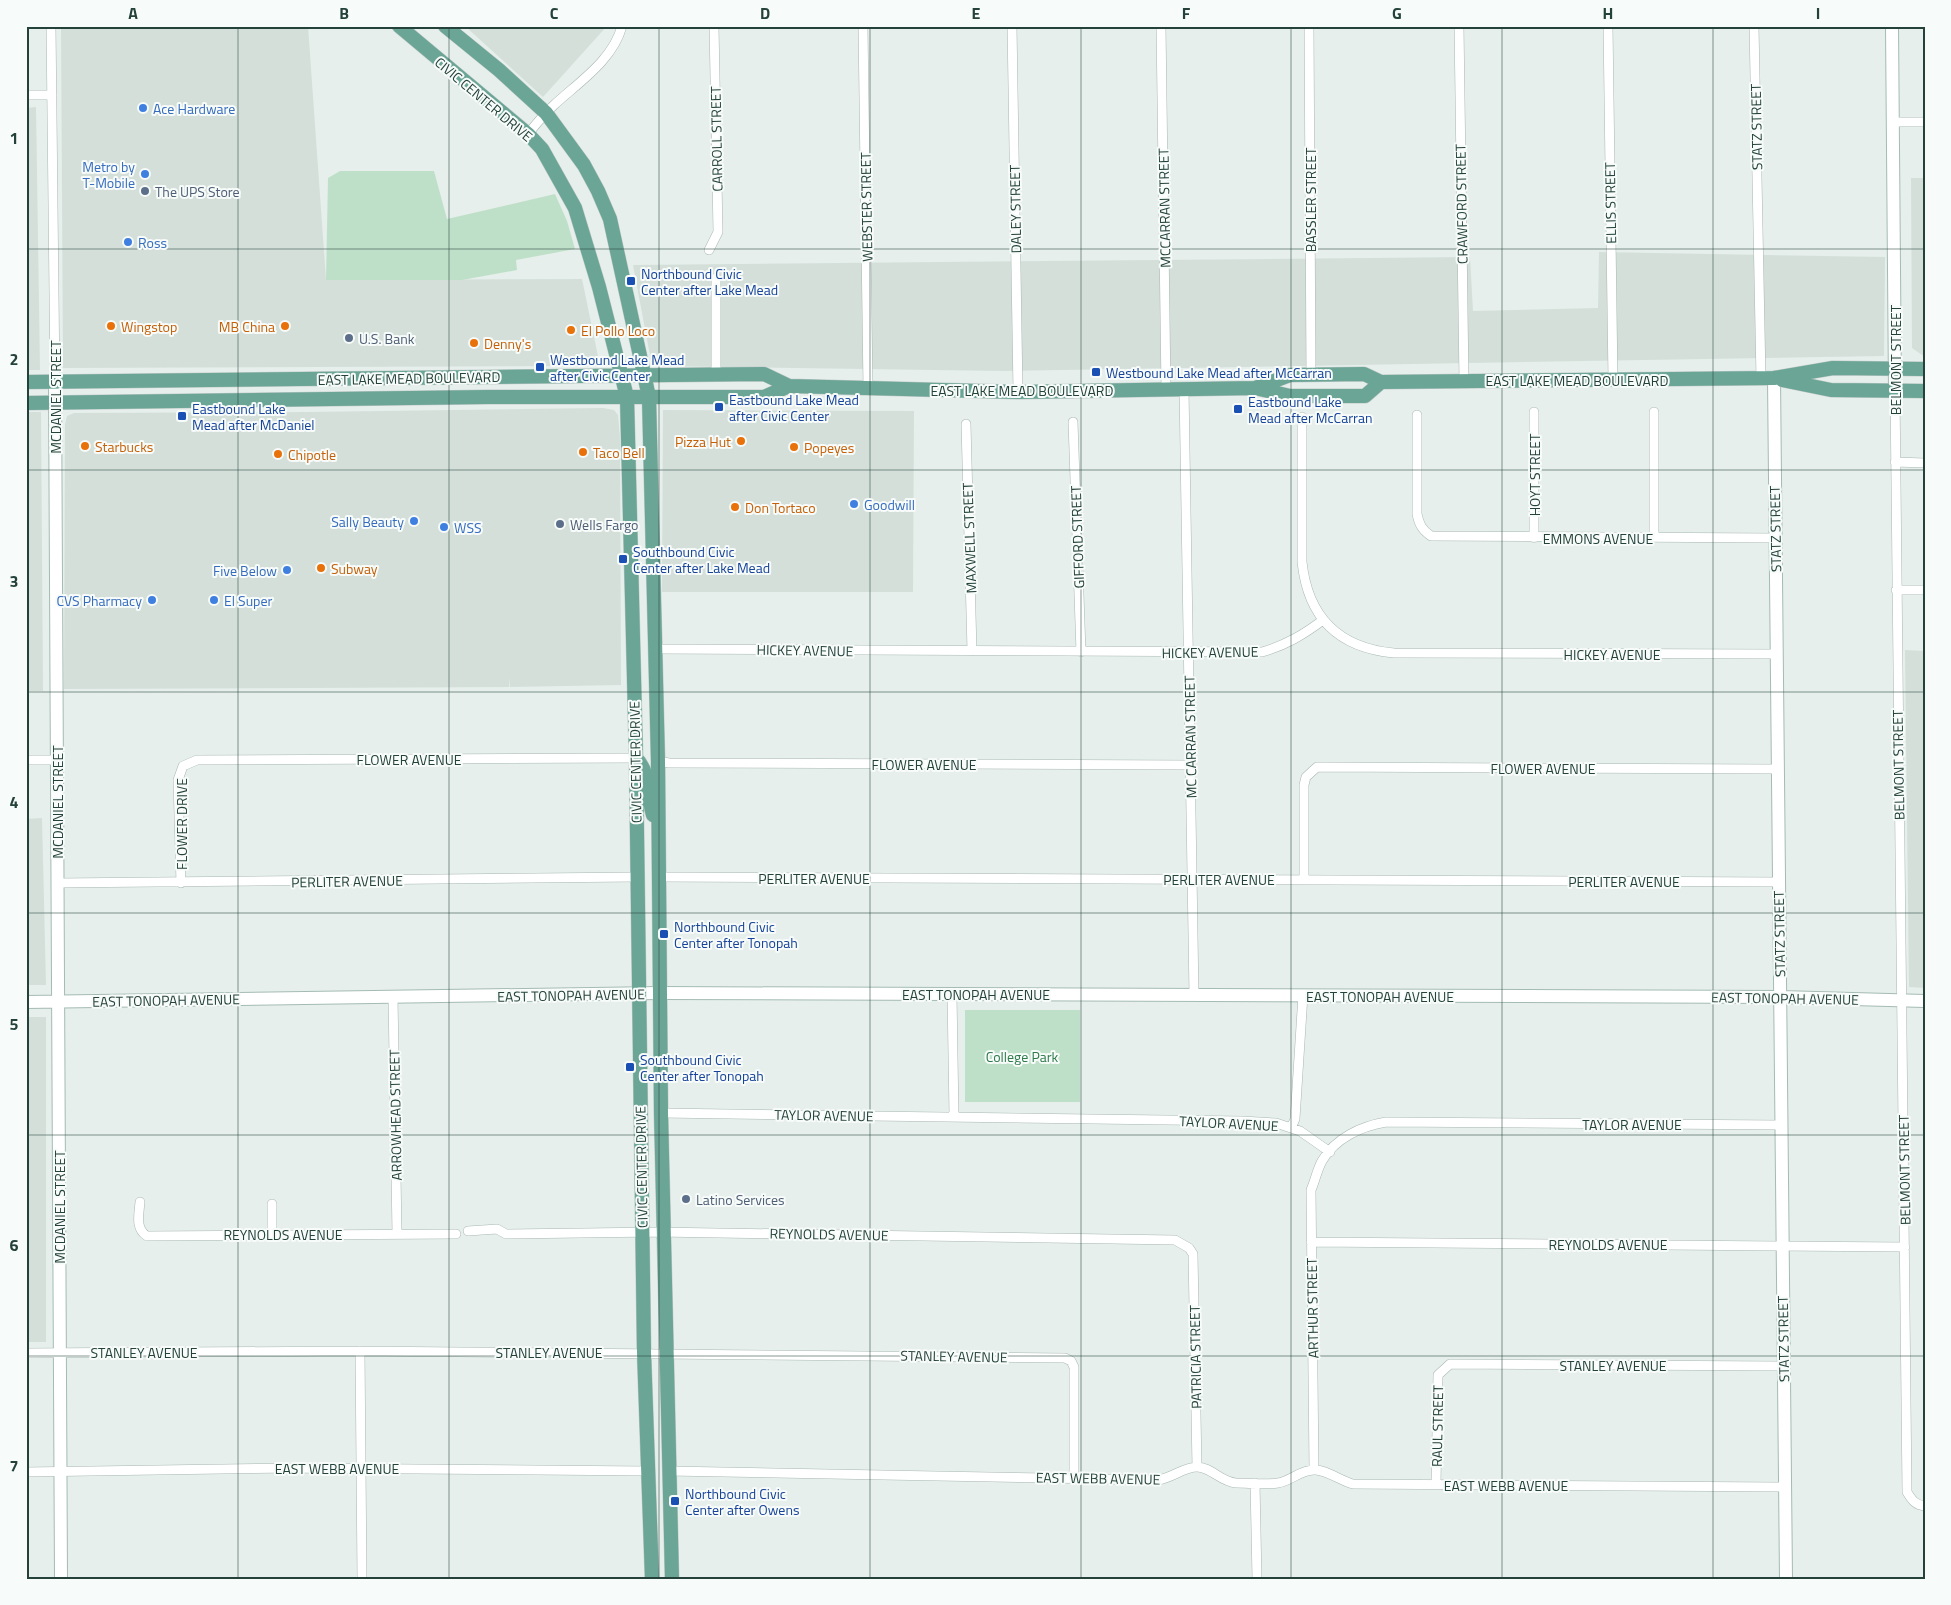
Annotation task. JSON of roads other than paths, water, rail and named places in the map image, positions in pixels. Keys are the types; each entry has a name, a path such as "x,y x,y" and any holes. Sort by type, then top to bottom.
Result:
{"main road":[{"name":"CIVIC CENTER DRIVE","path":"399,26 528,134 542,149 575,208 627,397 635,701 644,1352 652,1579"},
{"name":"CIVIC CENTER DRIVE","path":"445,26 499,70 546,113 584,165 598,190 610,219 649,397 658,761 661,1113 672,1579"},
{"name":"EAST LAKE MEAD BOULEVARD","path":"1255,388 1290,374 1364,374 1381,382 1767,379 1834,368 1925,369"},
{"name":"EAST LAKE MEAD BOULEVARD","path":"26,382 764,374 789,386"},
{"name":"EAST LAKE MEAD BOULEVARD","path":"1767,379 1831,390 1925,391"},
{"path":"319,380 320,400"},
{"name":"EAST LAKE MEAD BOULEVARD","path":"26,403 764,396 789,386 1018,392 1255,388 1290,396 1365,396 1381,382"},
{"path":"635,701 641,724 644,748 652,759 658,761"},
{"path":"636,758 646,772 650,806 658,824"}],"street":[{"name":"MCDANIEL STREET","path":"51,26 56,403 61,1579"},
{"path":"528,134 546,113 602,61 618,40 622,26"},
{"name":"CARROLL STREET","path":"709,250 718,232 714,26"},
{"name":"WEBSTER STREET","path":"863,26 868,388"},
{"name":"DALEY STREET","path":"1012,26 1018,392"},
{"name":"MCCARRAN STREET","path":"1161,26 1166,389"},
{"name":"BASSLER STREET","path":"1309,26 1311,374"},
{"name":"CRAWFORD STREET","path":"1459,26 1464,381"},
{"name":"ELLIS STREET","path":"1608,26 1613,380"},
{"name":"STATZ STREET","path":"1754,26 1775,538 1786,1579"},
{"name":"BELMONT STREET","path":"1892,26 1896,590 1907,1492 1919,1506 1925,1506"},
{"path":"26,95 52,95"},
{"path":"1893,122 1925,122"},
{"path":"716,278 716,374"},
{"name":"MC CARRAN STREET","path":"1184,389 1194,995"},
{"name":"HOYT STREET","path":"1534,412 1534,538"},
{"path":"1654,412 1654,538"},
{"name":"EMMONS AVENUE","path":"1417,415 1417,514 1423,531 1431,536 1775,538"},
{"path":"1302,417 1304,582 1313,606 1323,620"},
{"name":"GIFFORD STREET","path":"1073,422 1081,652"},
{"name":"MAXWELL STREET","path":"966,424 972,651"},
{"path":"1895,462 1925,463"},
{"path":"1896,590 1925,590"},
{"name":"HICKEY AVENUE","path":"655,649 1262,652 1282,646 1303,635 1323,620 1337,634 1349,642 1373,651 1394,653 1776,654"},
{"name":"FLOWER AVENUE","path":"183,766 197,760 636,758"},
{"path":"26,760 57,760"},
{"name":"FLOWER AVENUE","path":"658,761 669,763 1190,766"},
{"name":"FLOWER DRIVE","path":"180,882 178,780 183,766"},
{"name":"FLOWER AVENUE","path":"1304,880 1304,785 1306,777 1317,768 1777,769"},
{"name":"PERLITER AVENUE","path":"58,883 637,877"},
{"name":"PERLITER AVENUE","path":"659,877 1779,882"},
{"name":"EAST TONOPAH AVENUE","path":"26,1002 639,994 1780,997 1925,1001"},
{"path":"952,994 954,1116"},
{"path":"1291,1128 1295,1119 1303,996"},
{"name":"ARROWHEAD STREET","path":"393,997 397,1233"},
{"name":"TAYLOR AVENUE","path":"661,1113 1242,1120 1276,1123 1300,1131 1330,1152 1341,1140 1355,1132 1369,1125 1386,1122 1781,1125"},
{"name":"ARTHUR STREET","path":"1314,1470 1311,1190 1322,1161 1330,1152"},
{"name":"REYNOLDS AVENUE","path":"140,1202 138,1218 140,1228 143,1234 147,1236 456,1234"},
{"path":"272,1204 272,1234"},
{"name":"REYNOLDS AVENUE","path":"468,1231 497,1229 506,1234 664,1232 1175,1240 1189,1248"},
{"name":"REYNOLDS AVENUE","path":"1311,1242 1905,1247"},
{"name":"PATRICIA STREET","path":"1189,1248 1193,1254 1197,1467"},
{"path":"360,1351 362,1579"},
{"name":"STANLEY AVENUE","path":"26,1353 666,1352 1065,1358 1071,1361 1074,1367 1074,1478"},
{"name":"STANLEY AVENUE","path":"1444,1369 1450,1364 1784,1366"},
{"name":"RAUL STREET","path":"1436,1484 1438,1375 1444,1369"},
{"path":"1197,1467 1203,1468 1221,1479 1233,1483 1278,1483 1290,1480 1301,1473 1314,1470"},
{"name":"EAST WEBB AVENUE","path":"669,1471 1158,1480 1168,1479 1188,1469 1197,1467"},
{"name":"EAST WEBB AVENUE","path":"26,1472 361,1468 647,1471"},
{"name":"EAST WEBB AVENUE","path":"1314,1470 1328,1473 1340,1480 1353,1484 1785,1487"},
{"path":"1255,1483 1257,1579"}],"place":[{"name":"Ace Hardware","path":"143,108"},
{"name":"Metro by T-Mobile","path":"145,174"},
{"name":"The UPS Store","path":"145,191"},
{"name":"Ross","path":"128,242"},
{"name":"Northbound Civic Center after Lake Mead","path":"631,281"},
{"name":"Wingstop","path":"111,326"},
{"name":"MB China","path":"285,326"},
{"name":"El Pollo Loco","path":"571,330"},
{"name":"U.S. Bank","path":"349,338"},
{"name":"Denny's","path":"474,343"},
{"name":"Westbound Lake Mead after Civic Center","path":"540,367"},
{"name":"Westbound Lake Mead after McCarran","path":"1096,372"},
{"name":"Eastbound Lake Mead after Civic Center","path":"719,407"},
{"name":"Eastbound Lake Mead after McCarran","path":"1238,409"},
{"name":"Eastbound Lake Mead after McDaniel","path":"182,416"},
{"name":"Pizza Hut","path":"741,441"},
{"name":"Starbucks","path":"85,446"},
{"name":"Popeyes","path":"794,447"},
{"name":"Taco Bell","path":"583,452"},
{"name":"Chipotle","path":"278,454"},
{"name":"Goodwill","path":"854,504"},
{"name":"Don Tortaco","path":"735,507"},
{"name":"Sally Beauty","path":"414,521"},
{"name":"Wells Fargo","path":"560,524"},
{"name":"WSS","path":"444,527"},
{"name":"Southbound Civic Center after Lake Mead","path":"623,559"},
{"name":"Subway","path":"321,568"},
{"name":"Five Below","path":"287,570"},
{"name":"CVS Pharmacy","path":"152,600"},
{"name":"El Super","path":"214,600"},
{"name":"Northbound Civic Center after Tonopah","path":"664,934"},
{"name":"Southbound Civic Center after Tonopah","path":"630,1067"},
{"name":"Latino Services","path":"686,1199"},
{"name":"Northbound Civic Center after Owens","path":"675,1501"}],"park label":[{"name":"College Park","path":"1022,1056"}]}
